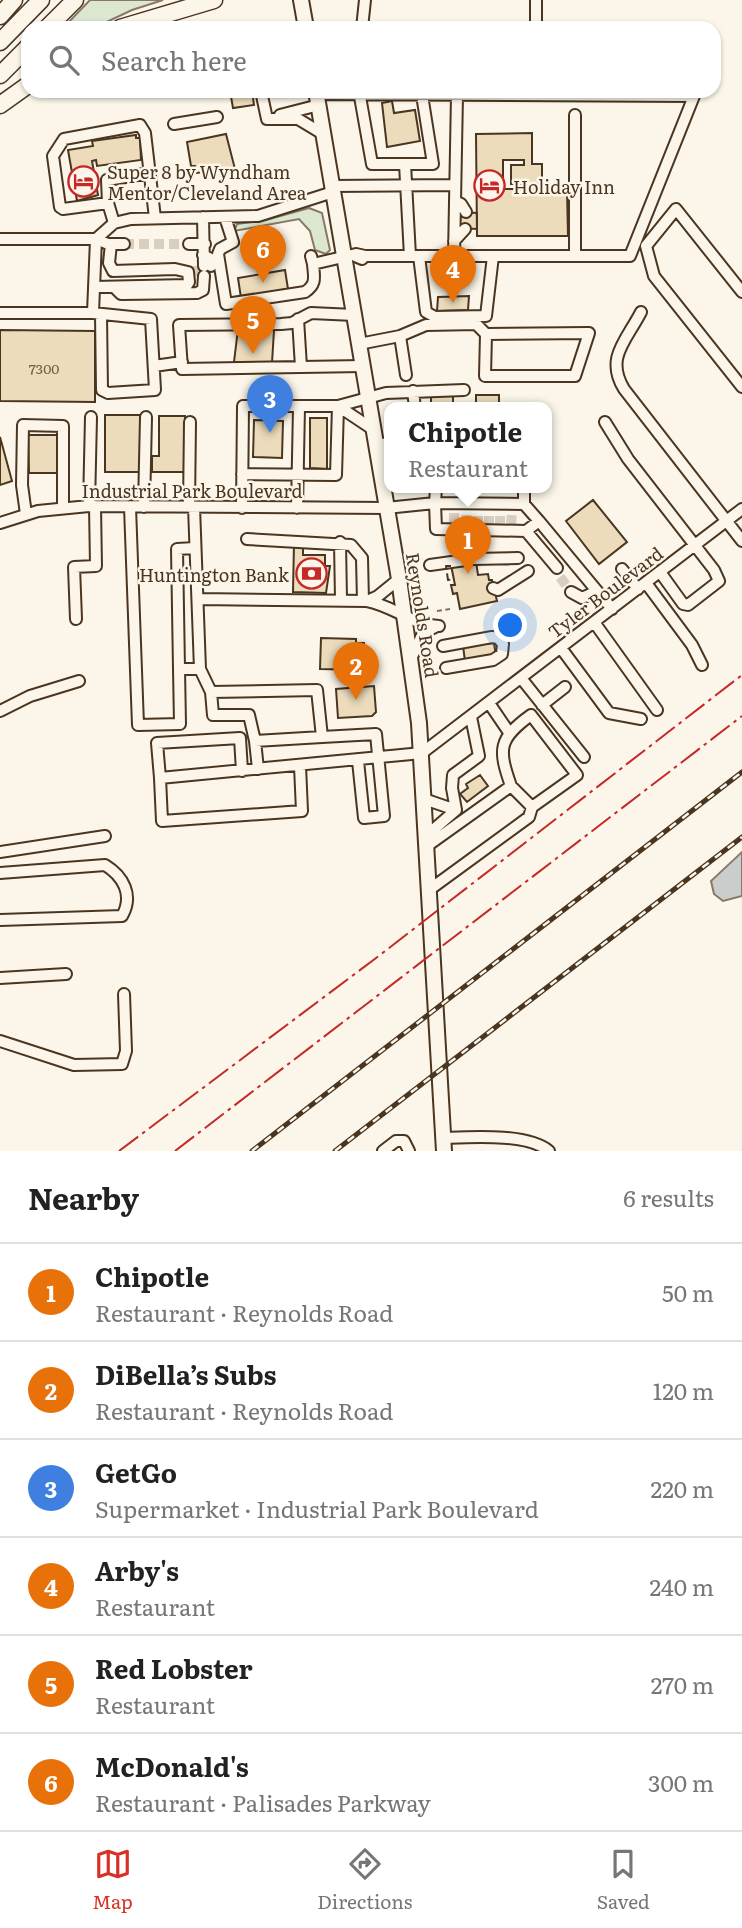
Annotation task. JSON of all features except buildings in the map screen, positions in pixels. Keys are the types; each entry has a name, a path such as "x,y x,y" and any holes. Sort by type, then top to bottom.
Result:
{"highway":[{"path":"0,16 14,0"},
{"path":"0,43 41,0"},
{"path":"54,21 75,0"},
{"path":"144,21 214,0"},
{"path":"0,75 21,54"},
{"path":"0,105 21,90"}],"main road":[{"path":"301,0 305,21"},
{"name":"Reynolds Road","path":"317,98 333,189 355,257 354,315 374,430 383,444 384,465"},
{"name":"Reynolds Road","path":"385,493 405,615 422,754 443,1144"}],"street":[{"path":"363,21 365,0"},
{"path":"536,0 536,21"},
{"path":"262,98 267,119 298,118 323,134"},
{"path":"278,117 315,98"},
{"path":"360,98 372,164 456,164"},
{"path":"422,98 433,164"},
{"path":"454,256 457,98"},
{"path":"225,217 233,242 220,249 218,254 226,304 305,292 313,287 315,279 312,260 414,256 630,256 693,98"},
{"path":"575,115 575,256"},
{"path":"174,124 217,117"},
{"path":"108,202 61,209 53,156 61,142 69,137 140,125 145,134 155,218"},
{"path":"405,164 414,256 426,312 435,317 486,316 493,256"},
{"path":"114,223 108,202 107,180 150,173"},
{"path":"0,313 97,314 151,319 155,390 107,393 102,390 97,314 94,287 96,239 114,223 155,218 225,217 276,212 333,189 455,185"},
{"path":"455,201 461,204 466,212"},
{"path":"742,292 676,209 646,246 654,276 742,387"},
{"path":"116,289 121,294 157,296 203,290 204,271 199,259 205,248 203,217"},
{"path":"454,241 465,229"},
{"path":"0,239 96,239 111,244 124,244"},
{"path":"94,287 116,289 122,285 187,285 188,272 175,269 113,271 109,263 111,244"},
{"path":"189,244 205,248"},
{"path":"641,312 615,359 614,372 624,389 742,541"},
{"path":"354,315 311,313 281,324 179,325 182,369 363,366"},
{"path":"298,319 301,367"},
{"path":"359,344 400,337 426,326 476,324 486,334 589,333 575,376 485,376 486,334"},
{"path":"400,337 406,375"},
{"path":"154,366 182,362"},
{"path":"242,508 243,406 338,406 414,391 464,390"},
{"path":"414,391 415,402"},
{"path":"338,406 374,430"},
{"path":"242,474 336,475 338,406"},
{"path":"297,508 299,407"},
{"path":"76,619 74,567 96,566 90,416"},
{"path":"144,507 146,416"},
{"path":"190,422 200,669 211,692 213,715 249,715 258,769"},
{"path":"605,422 714,570 719,581 688,605 683,604 660,572"},
{"path":"26,514 22,485 23,425 63,426 63,508"},
{"path":"436,493 436,529 454,526 526,531 539,520"},
{"path":"492,507 516,493"},
{"name":"Industrial Park Boulevard","path":"0,523 26,514 92,506 386,508 436,503 454,507 492,507"},
{"path":"130,507 138,725 180,724 177,549 195,548"},
{"path":"492,507 539,520 612,609"},
{"name":"Tyler Boulevard","path":"422,754 742,509"},
{"path":"526,531 557,570 570,559"},
{"path":"247,539 272,542 340,542 356,548 362,558 365,601"},
{"path":"340,542 341,600"},
{"path":"430,565 473,559 518,558"},
{"path":"622,569 642,586 702,665"},
{"path":"494,589 498,590 528,571"},
{"path":"365,601 378,596 399,579"},
{"path":"571,592 582,598 597,591"},
{"path":"198,599 341,600 383,604 419,624 439,626 423,633 411,659"},
{"path":"594,622 657,710"},
{"path":"443,646 492,637 503,644 502,654 493,660 446,668"},
{"path":"561,648 609,712 641,719"},
{"path":"179,669 200,669"},
{"path":"521,678 584,757"},
{"path":"0,710 30,696 79,681"},
{"path":"542,705 565,687"},
{"path":"211,692 317,690 321,737"},
{"path":"489,703 509,732"},
{"path":"429,890 529,817 533,807 578,775 531,715 509,732 502,753 512,786 533,807"},
{"path":"456,810 452,788 453,775 479,756 471,717"},
{"path":"255,741 376,734 384,816 364,818 358,761"},
{"path":"242,771 240,738 157,743 162,821 302,811 300,766"},
{"path":"160,778 422,754"},
{"path":"427,841 512,786"},
{"path":"424,799 456,810"},
{"path":"427,841 456,810"},
{"path":"0,852 105,836"},
{"path":"0,873 105,865 117,872 125,885 128,900 122,915 0,920"},
{"path":"0,978 66,974"},
{"path":"0,1041 74,1065 122,1064 127,1051 124,994"},
{"path":"443,1144 482,1137 540,1143 549,1151"},
{"path":"383,1151 396,1142 404,1141 409,1151"}],"path":[{"path":"437,611 450,609"}],"green space":[{"path":"90,0 163,0 109,21 70,21"},
{"path":"309,208 322,213 330,250 326,254 315,250 310,231 299,219 234,231 237,224 266,220"}],"shaded area":[{"path":"742,852 742,896 723,901 714,894 711,881"}],"tunnel":[{"path":"124,244 189,244"},
{"path":"198,266 198,276"},
{"path":"454,510 454,523"},
{"path":"466,525 467,510"},
{"path":"478,511 478,526"},
{"path":"489,511 489,526"},
{"path":"500,512 500,526"},
{"path":"511,525 512,512"},
{"path":"560,577 571,592"}],"railway":[{"path":"252,1151 742,772"},
{"path":"335,1151 742,837"}],"fence":[{"path":"451,566 446,566 448,580 454,579"}],"power":[{"path":"119,1151 380,955 742,675"},
{"path":"175,1151 742,716"}],"place":[{"name":"Super 8 by Wyndham Mentor/Cleveland Area","path":"84,181"},
{"name":"Holiday Inn","path":"490,186"},
{"name":"McDonald's","path":"263,283"},
{"name":"Arby's","path":"453,303"},
{"name":"Red Lobster","path":"253,354"},
{"name":"GetGo","path":"270,433"},
{"name":"Huntington Bank","path":"312,574"},
{"name":"Chipotle","path":"468,574"},
{"name":"DiBella’s Subs","path":"356,700"}]}
